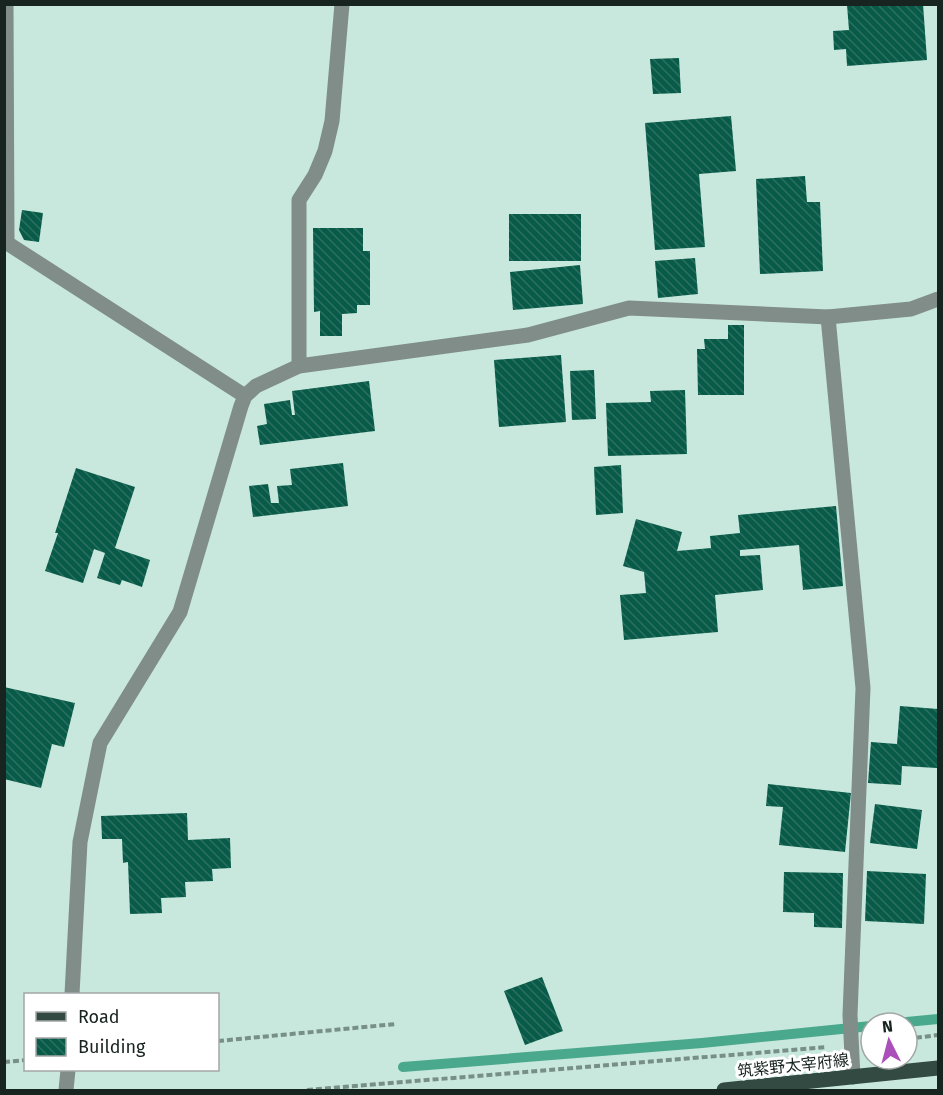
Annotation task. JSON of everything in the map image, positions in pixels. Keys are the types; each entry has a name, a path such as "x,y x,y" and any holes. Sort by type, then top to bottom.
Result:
{"main road":[{"name":"筑紫野太宰府線","path":"724,1090 939,1068"}],"street":[{"path":"6,4 5,243 245,396"},
{"path":"299,366 299,200 315,175 325,151 332,121 342,4"},
{"path":"72,993 80,843 100,743 180,612 241,406 245,396 256,386 299,366 528,335 629,308 828,317 911,309 939,299"},
{"path":"828,317 863,688 850,1015 853,1077"},
{"path":"66,1090 68,1071"}],"path":[{"path":"219,1041 396,1024"},
{"path":"919,1037 939,1035"},
{"path":"307,1090 851,1040"},
{"path":"4,1062 24,1060"}],"building":[{"path":"923,4 927,60 847,66 846,49 834,50 833,31 849,30 847,5"},
{"path":"679,58 681,93 653,94 650,59"},
{"path":"731,116 736,171 699,174 705,247 655,250 645,123"},
{"path":"805,176 807,202 820,202 823,271 760,274 756,179"},
{"path":"22,210 43,213 39,242 24,240 19,230"},
{"path":"509,214 581,214 581,261 509,261"},
{"path":"313,228 363,228 363,251 370,251 370,305 357,305 357,313 342,314 342,336 320,336 320,311 314,312"},
{"path":"695,258 698,294 658,298 655,261"},
{"path":"580,265 583,304 513,310 510,272"},
{"path":"728,325 744,325 744,395 698,395 697,349 705,349 704,339 728,339"},
{"path":"561,355 566,422 499,427 494,360"},
{"path":"594,370 596,419 572,420 570,371"},
{"path":"369,381 375,431 260,445 257,426 267,424 264,404 290,400 292,415 295,415 292,391"},
{"path":"685,390 687,454 608,456 606,403 651,402 650,391"},
{"path":"343,463 348,506 253,517 249,486 268,484 271,503 279,503 277,486 292,485 290,469"},
{"path":"621,465 623,513 596,515 594,467"},
{"path":"76,468 135,487 115,548 150,560 142,587 122,580 120,585 97,578 105,553 94,549 83,583 45,571"},
{"path":"836,506 843,586 803,590 799,545 740,550 740,556 760,555 763,590 715,595 718,632 624,640 620,595 646,593 644,572 623,566 636,519 682,532 677,551 711,548 710,536 740,533 738,515"},
{"path":"4,687 75,703 64,747 52,744 41,788 4,779"},
{"path":"900,706 938,709 937,768 902,766 901,785 868,783 871,742 897,744"},
{"path":"768,784 851,793 845,852 779,845 783,807 766,806"},
{"path":"875,804 922,810 917,849 870,843"},
{"path":"187,813 188,840 230,838 231,868 212,869 213,881 185,882 186,897 161,898 162,913 130,914 128,862 123,863 122,839 102,839 101,816"},
{"path":"867,871 926,874 924,924 865,921"},
{"path":"784,872 843,873 842,928 814,927 814,913 783,912"},
{"path":"542,977 563,1031 525,1045 504,991"}],"waterway":[{"path":"919,1021 938,1019"},
{"path":"403,1067 702,1043 859,1027"}]}
